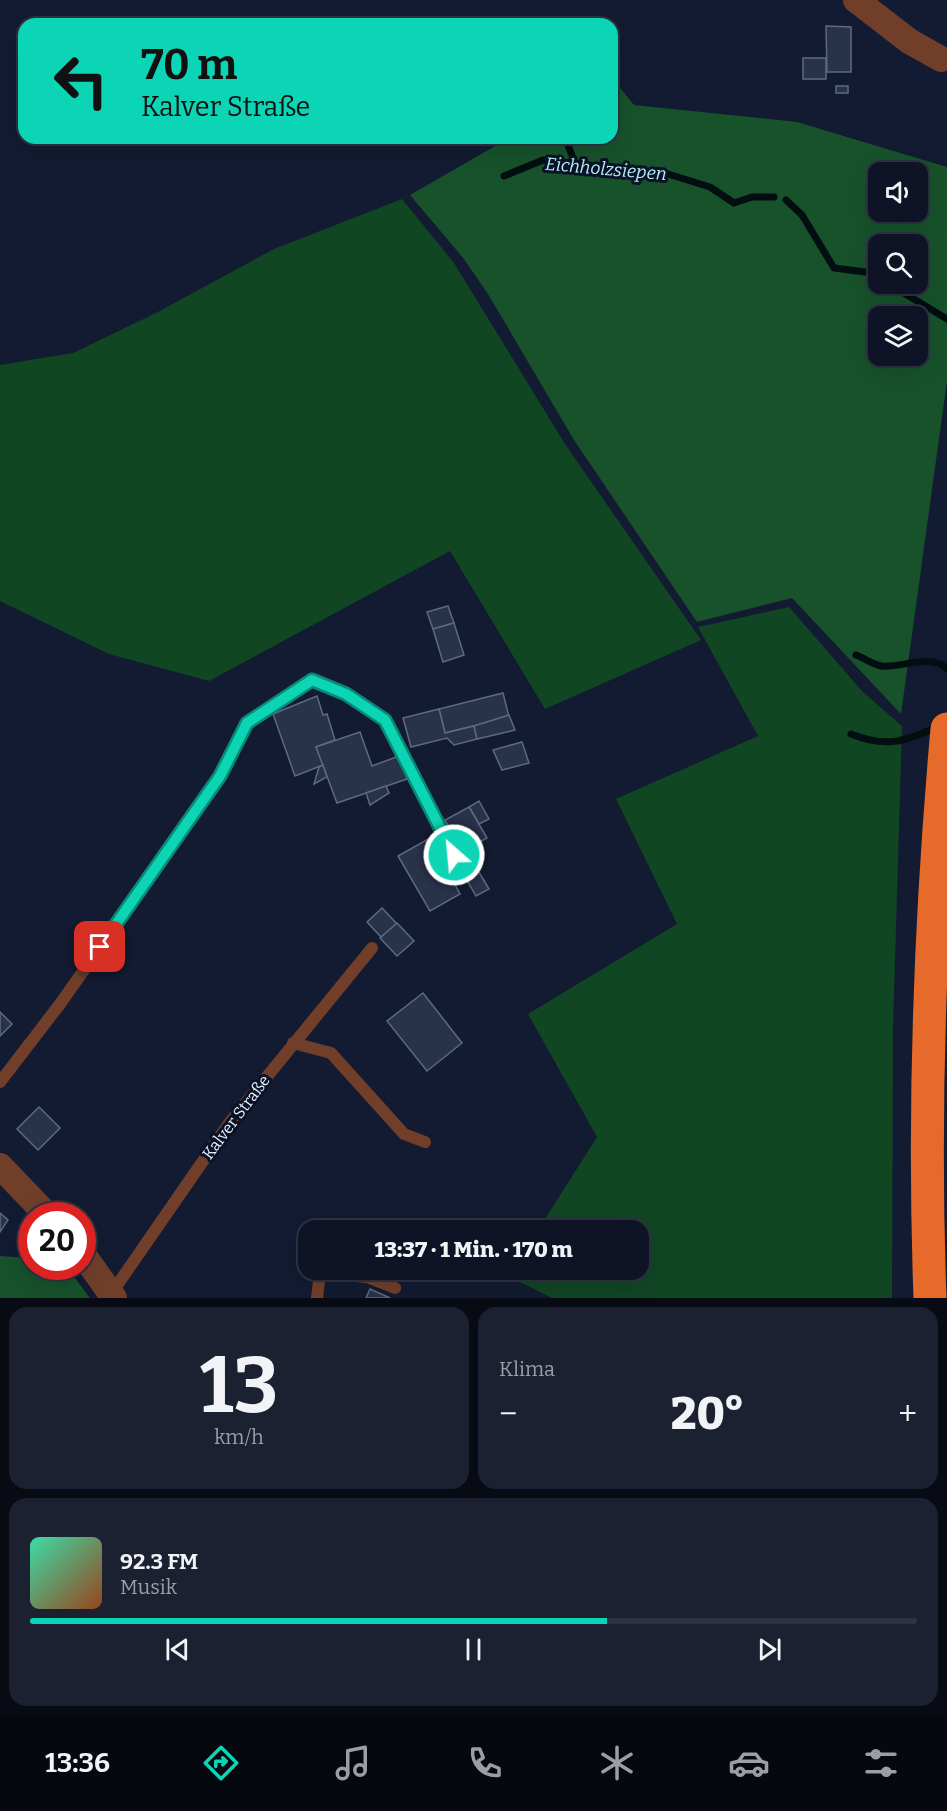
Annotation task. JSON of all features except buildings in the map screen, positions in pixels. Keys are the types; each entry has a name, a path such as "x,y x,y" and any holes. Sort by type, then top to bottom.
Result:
{"highway":[{"path":"930,1298 927,1212 928,1044 932,932 947,729"}],"street":[{"path":"856,0 909,41 941,59"},
{"path":"0,1166 34,1202"},
{"name":"Kalver Straße","path":"96,1273 112,1296"}],"lane":[{"path":"0,1082 60,1004 220,776 247,723 312,680 346,694 385,720 454,855"},
{"name":"Kalver Straße","path":"112,1296 230,1122 372,948"},
{"path":"293,1044 331,1053 404,1134 425,1142"},
{"path":"317,1298 320,1273 367,1277 395,1288"}],"green space":[{"path":"618,85 634,105 797,122 947,167 947,381 901,714 792,598 697,622 574,440 488,294 464,259 410,195 499,144 618,144"},
{"path":"402,199 454,263 565,444 701,640 545,709 450,551 209,681 109,654 0,601 0,365 73,353 156,313 274,249"},
{"path":"789,607 862,691 902,726 893,1027 892,1298 552,1298 516,1280 649,1280 649,1220 544,1220 597,1137 528,1014 677,924 616,799 758,736 698,627"},
{"path":"0,1256 18,1257 18,1280 76,1280 90,1298 0,1298"}],"waterway":[{"path":"567,144 576,165"},
{"name":"Eichholzsiepen","path":"504,176 543,160 668,174 710,187 734,203 752,197 774,197"},
{"name":"Eichholzsiepen","path":"786,200 802,215 834,268 868,272"},
{"name":"Eichholzsiepen","path":"906,294 947,319"},
{"path":"856,655 882,666 933,662 947,669"},
{"path":"851,734 885,742 905,739 937,727"}],"route":[{"path":"100,947 220,776 247,723 312,680 346,694 385,720 454,855"}]}
